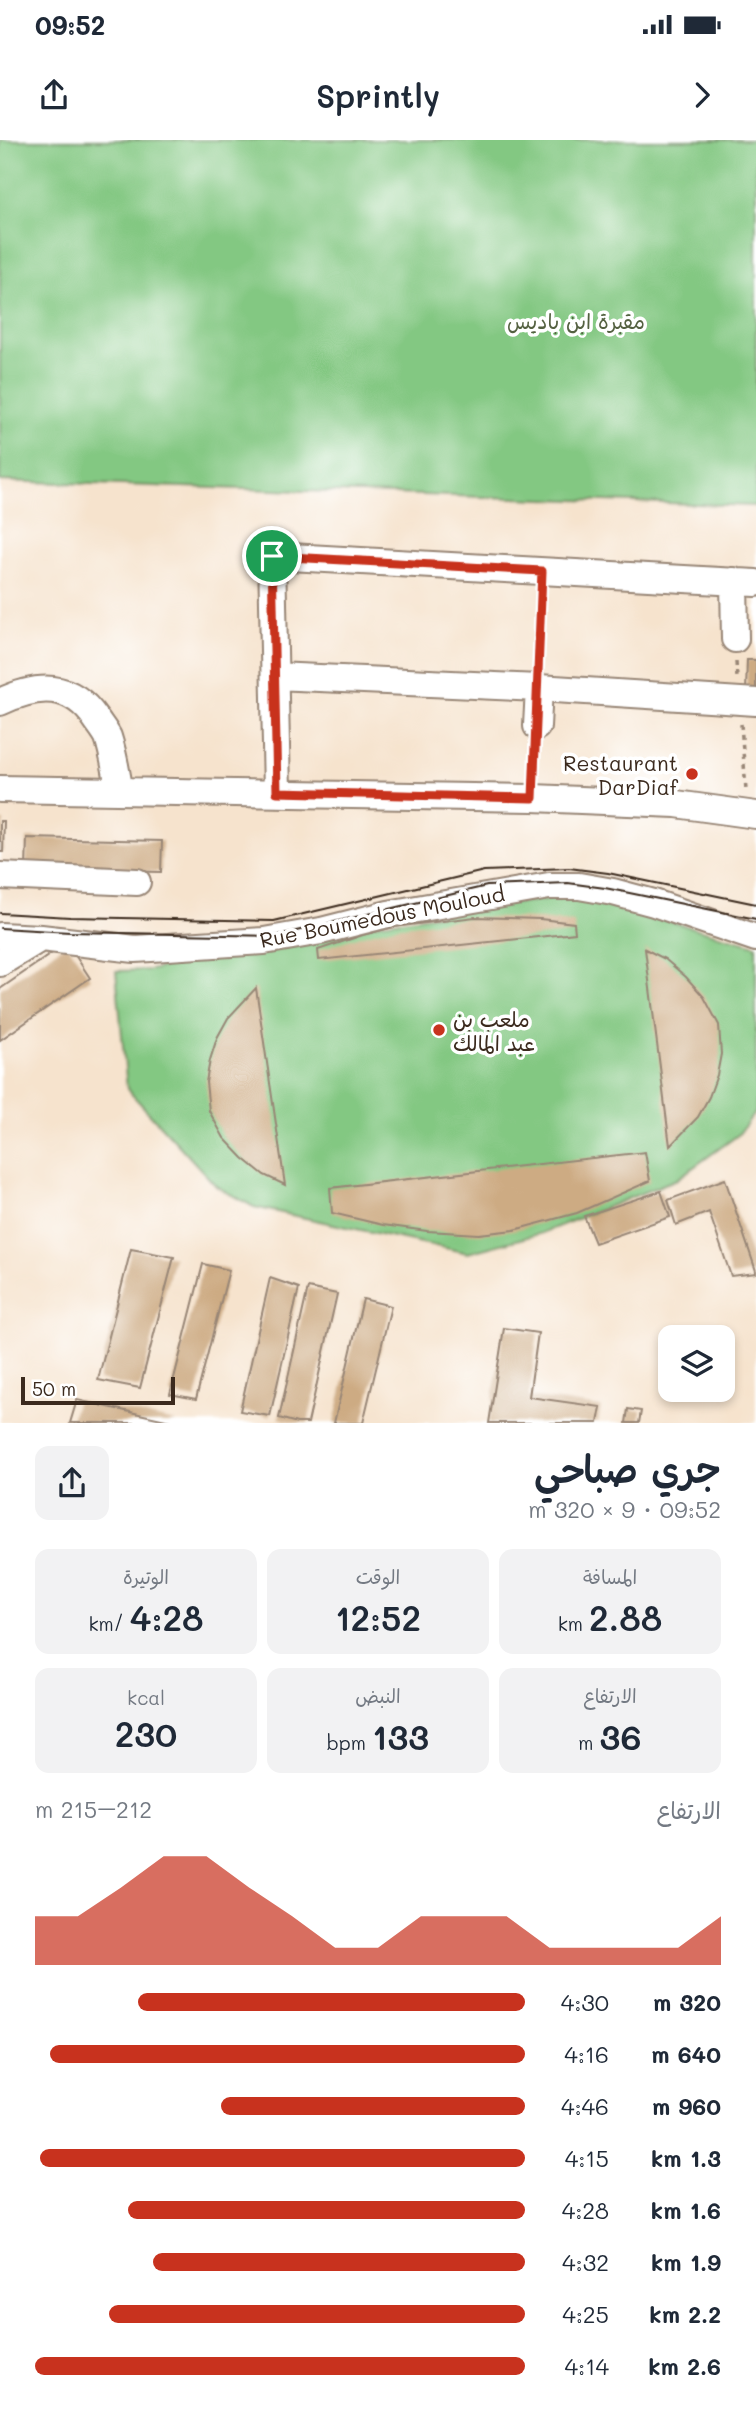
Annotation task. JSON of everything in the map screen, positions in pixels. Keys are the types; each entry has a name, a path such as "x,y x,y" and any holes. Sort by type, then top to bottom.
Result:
{"street":[{"path":"277,792 272,556 745,582 735,639"},
{"path":"275,676 539,688 756,702"},
{"path":"537,726 539,688"},
{"path":"0,702 15,695 47,689 71,694 86,704 107,734 120,791"},
{"path":"0,789 533,798 676,804 752,814"},
{"path":"0,876 137,882"},
{"name":"Rue Boumedous Mouloud","path":"0,936 135,949 264,941 321,931 401,911 548,886 614,892 756,938"},
{"path":"0,963 41,938"}],"path":[{"path":"539,688 542,571"},
{"path":"533,798 537,726"}],"green space":[{"name":"مقبرة ابن باديس","path":"0,140 756,140 756,506 0,481"},
{"name":"ملعب بن عبد المالك","path":"573,895 756,945 756,1111 738,1135 677,1179 542,1233 468,1253 254,1207 217,1187 127,1089 116,971 151,970 284,937"}],"building":[{"path":"747,660 756,660 756,693 746,692"},
{"path":"0,821 4,821 3,852 0,852"},
{"path":"27,838 162,841 161,872 26,869"},
{"path":"475,917 574,923 575,933 319,960 318,950 363,935 394,927"},
{"path":"67,943 90,978 0,1040 0,989"},
{"path":"645,949 665,959 686,977 704,997 719,1025 721,1054 709,1097 698,1117 670,1146"},
{"path":"256,988 285,1185 264,1175 243,1158 224,1138 209,1111 206,1082 217,1038 228,1018"},
{"path":"645,1152 650,1181 577,1213 514,1230 479,1234 427,1231 383,1225 332,1213 330,1188"},
{"path":"725,1179 756,1273 731,1276 709,1212 676,1225 668,1200"},
{"path":"661,1191 670,1217 595,1243 584,1216"},
{"path":"131,1249 174,1257 140,1388 98,1380"},
{"path":"203,1264 229,1270 196,1399 170,1394"},
{"path":"270,1278 299,1288 270,1416 240,1411"},
{"path":"308,1288 337,1294 308,1423 297,1423 279,1418"},
{"path":"363,1299 391,1306 363,1423 334,1423"},
{"path":"504,1328 538,1333 529,1397 601,1407 598,1423 489,1423"},
{"path":"77,1400 175,1422 175,1423 70,1423"},
{"path":"628,1409 641,1411 639,1423 626,1423"}],"tram line":[{"path":"0,913 274,921 484,871 569,868 608,873 756,904"},
{"path":"0,928 275,936 487,886 568,883 756,919"}],"place":[{"name":"Restaurant DarDiaf","path":"692,774"},
{"name":"ملعب بن عبد المالك","path":"439,1030"}],"route":[{"path":"272,556 542,571 533,798 277,792 272,556"}]}
